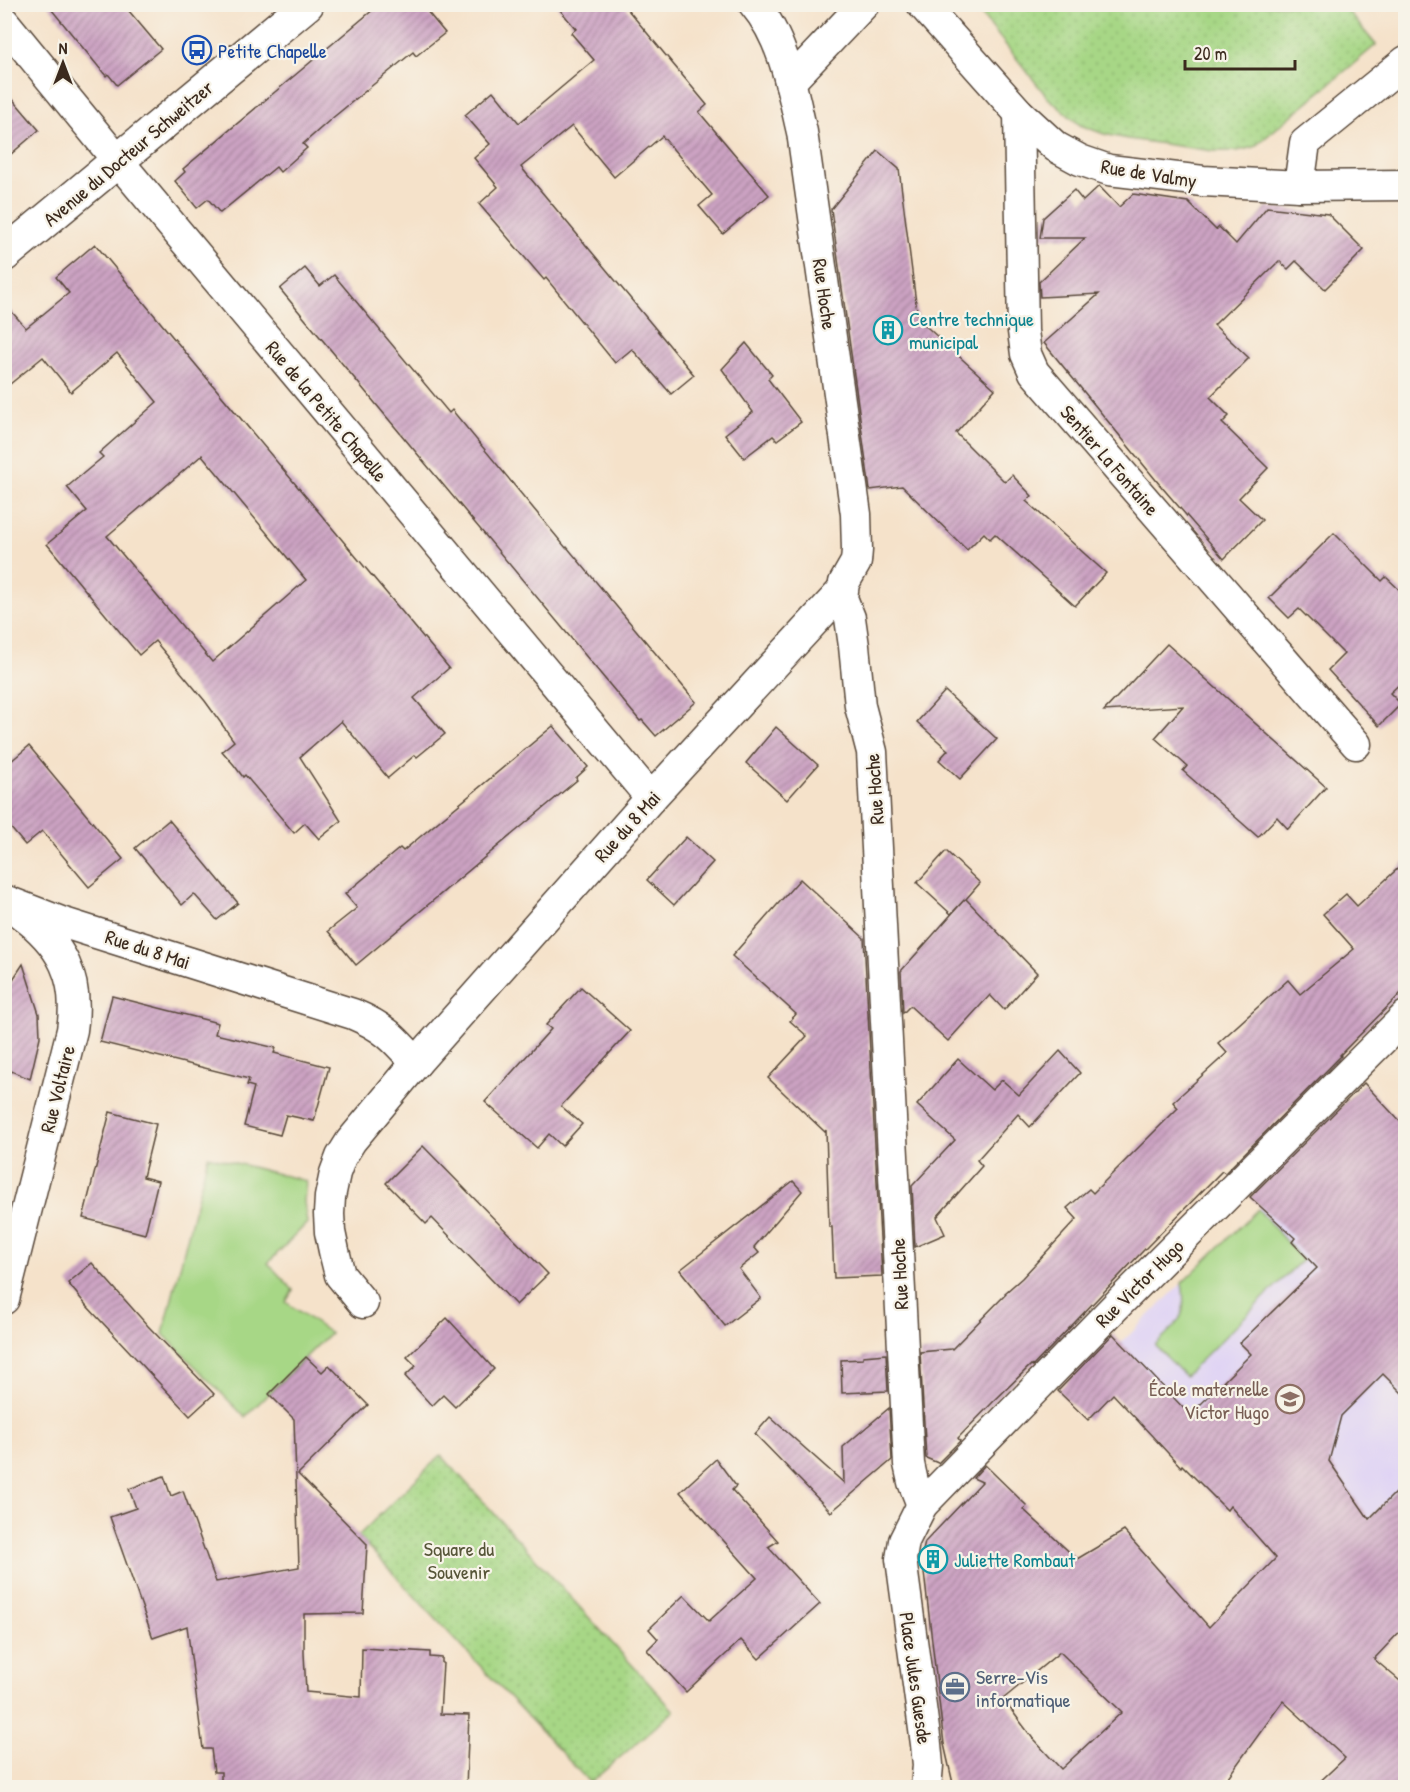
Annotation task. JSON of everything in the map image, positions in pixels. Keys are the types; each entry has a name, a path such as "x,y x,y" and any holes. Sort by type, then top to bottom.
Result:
{"street":[{"name":"Avenue du Docteur Schweitzer","path":"4,255 307,4"},
{"name":"Rue Hoche","path":"754,4 776,43 790,82 802,132 856,514 856,562 842,591 855,645 863,721 872,752 909,1464 922,1505"},
{"path":"790,82 864,4"},
{"name":"Rue de Valmy","path":"922,4 1019,113 1056,147 1080,160 1109,170 1203,181 1299,186 1406,185"},
{"name":"Rue de la Petite Chapelle","path":"4,22 651,798"},
{"path":"1299,186 1305,143 1406,61"},
{"name":"Sentier La Fontaine","path":"1019,113 1023,331 1026,354 1034,372 1356,744"},
{"name":"Rue du 8 Mai","path":"363,1303 340,1275 330,1232 330,1197 335,1173 351,1141 416,1063 651,798 842,591"},
{"name":"Rue du 8 Mai","path":"4,900 61,922 353,1014 373,1022 389,1034 416,1063"},
{"name":"Rue Voltaire","path":"4,900 48,937 62,956 69,971 75,1013 4,1299"},
{"name":"Rue Victor Hugo","path":"902,1569 904,1541 922,1505 1114,1308 1406,1016"},
{"name":"Place Jules Guesde","path":"902,1569 926,1744 926,1788"}],"shaded area":[{"name":"École maternelle Victor Hugo","path":"1271,1196 1405,1329 1405,1482 1360,1527 1210,1437 1121,1343"}],"green space":[{"path":"974,5 1343,5 1376,45 1254,147 1237,151 1213,151 1128,139 1104,134 1080,125 1048,98"},
{"path":"208,1156 306,1181 304,1202 307,1223 268,1263 293,1290 286,1302 330,1333 245,1417 163,1334"},
{"path":"1258,1209 1302,1260 1185,1376 1155,1345 1180,1318 1184,1304 1182,1283"},
{"name":"Square du Souvenir","path":"441,1455 674,1711 590,1783 358,1536"}],"building":[{"path":"47,4 123,4 161,49 117,85 108,74 106,76"},
{"path":"380,4 421,4 445,33 416,56 413,52 330,120 303,144 307,148 280,172 276,167 220,213 208,199 197,208 175,181 185,172 183,169"},
{"path":"555,4 623,4 707,105 699,112 769,195 723,234 699,206 712,195 662,136 614,177 572,126 521,167 694,375 671,394 632,349 615,363 546,278 544,280 479,204 498,187 474,158 490,144 465,115 493,91 519,123 594,60 571,33 576,29"},
{"path":"4,89 39,130 4,160"},
{"path":"878,151 899,169 918,319 995,389 956,433 1005,482 1012,475 1032,496 1026,501 1106,573 1075,606 995,534 990,539 984,533 967,550 902,486 870,490 831,209"},
{"path":"1099,186 1119,207 1133,194 1188,202 1216,230 1219,227 1236,244 1267,207 1328,214 1364,250 1325,289 1296,261 1288,269 1279,261 1214,325 1249,358 1210,397 1229,416 1222,423 1268,468 1239,498 1262,520 1224,559 1044,343 1099,294 1040,297 1039,282 1085,238 1040,238 1043,218 1074,190 1083,201"},
{"path":"95,244 449,668 414,698 445,734 388,778 341,721 300,757 341,821 319,839 305,823 294,833 222,751 234,741 205,701 155,641 139,655 47,544 87,511 67,487 103,457 99,453 157,402 117,353 71,392 43,357 4,389 4,303 26,328 69,293 56,277","holes":["202,455 306,580 212,662 107,536"]},
{"path":"305,268 320,286 334,275 449,413 452,410 696,702 656,736 642,720 640,721 280,289"},
{"path":"746,343 772,375 768,379 801,422 777,440 773,436 744,458 725,434 753,412 722,369"},
{"path":"1334,533 1382,581 1386,577 1406,596 1406,678 1390,693 1401,704 1379,726 1328,670 1344,654 1299,609 1289,618 1269,598"},
{"path":"1167,644 1326,787 1288,829 1277,817 1258,837 1183,771 1187,766 1155,738 1183,706 1104,711"},
{"path":"945,691 997,739 960,779 939,760 948,750 917,722"},
{"path":"553,726 588,767 576,778 577,780 356,965 328,931 357,908 345,894 400,848 403,851"},
{"path":"776,727 818,765 787,800 746,763"},
{"path":"29,746 123,859 89,887 42,831 25,845 4,820 4,767"},
{"path":"169,820 238,903 217,920 194,894 182,905 135,848"},
{"path":"686,837 713,862 674,905 647,880"},
{"path":"946,851 980,883 966,899 1037,973 1004,1010 990,995 948,1041 910,1006 903,1013 901,971 965,899 951,914 917,883"},
{"path":"1406,861 1406,988 1225,1173 1222,1171 1143,1251 1033,1366 1031,1365 993,1402 958,1438 960,1441 938,1463 926,1458 920,1352 952,1349 1022,1278 1077,1219 1067,1208 1089,1189 1093,1193 1178,1108 1173,1102 1227,1053 1218,1043 1288,980 1300,994 1354,949 1323,914 1346,894 1357,906"},
{"path":"800,879 864,938 882,1276 834,1278 832,1227 829,1227 826,1130 825,1132 768,1078 807,1036 790,1021 796,1014 732,956"},
{"path":"23,964 39,1014 40,1037 30,1079 4,1068 4,993"},
{"path":"581,987 630,1031 561,1106 582,1124 562,1146 549,1134 537,1148 485,1102 551,1029 546,1025"},
{"path":"112,996 218,1023 215,1034 276,1048 274,1053 329,1067 314,1121 286,1115 280,1135 244,1126 254,1087 247,1085 249,1079 100,1042"},
{"path":"1060,1051 1080,1073 1030,1127 1018,1114 977,1160 982,1166 937,1217 945,1234 915,1247 912,1186 955,1140 917,1105 958,1059 992,1090 1002,1080 1019,1095"},
{"path":"1364,1083 1406,1128 1406,1397 1383,1374 1341,1416 1329,1461 1369,1519 1406,1482 1406,1625 1374,1659 1406,1686 1406,1788 1313,1788 1345,1758 1283,1701 1220,1788 954,1788 944,1744 922,1555 925,1542 982,1482 973,1478 985,1465 1027,1506 1023,1509 1077,1559 1124,1531 1209,1627 1276,1558 1230,1506 1227,1510 1182,1465 1181,1467 1113,1394 1088,1420 1058,1391 1113,1334 1190,1415 1251,1354 1240,1343 1317,1268 1292,1242 1295,1238 1250,1197","holes":["1060,1652 1122,1712 1061,1769 1034,1740 1003,1699"]},
{"path":"110,1112 156,1124 143,1177 158,1181 145,1234 83,1218"},
{"path":"423,1146 548,1274 516,1305 432,1218 426,1224 386,1183"},
{"path":"793,1181 802,1191 754,1247 759,1253 739,1269 761,1298 725,1326 680,1270"},
{"path":"92,1263 148,1326 214,1394 190,1416 68,1283"},
{"path":"447,1318 494,1369 455,1407 443,1395 432,1406 405,1376 416,1366 407,1357"},
{"path":"886,1354 888,1391 842,1393 841,1360 863,1359 863,1356"},
{"path":"306,1357 322,1372 329,1365 368,1405 298,1474 367,1544 363,1613 304,1614 306,1692 361,1697 362,1648 430,1652 430,1657 442,1658 440,1714 469,1715 466,1788 221,1788 221,1772 214,1772 211,1749 203,1749 187,1626 153,1638 110,1517 136,1508 129,1489 164,1476 171,1496 183,1491 216,1582 299,1567 294,1419 269,1394"},
{"path":"889,1408 892,1460 831,1512 755,1434 770,1417 844,1483 843,1447"},
{"path":"716,1459 736,1486 732,1490 778,1541 768,1547 820,1604 759,1659 741,1640 686,1692 647,1650 658,1639 649,1629 684,1595 709,1621 757,1578 680,1492"}],"place":[{"name":"Petite Chapelle","path":"197,50"},
{"name":"Centre technique municipal","path":"888,330"},
{"name":"École maternelle Victor Hugo","path":"1290,1399"},
{"name":"Juliette Rombaut","path":"933,1559"},
{"name":"Serre-Vis informatique","path":"955,1687"}]}
